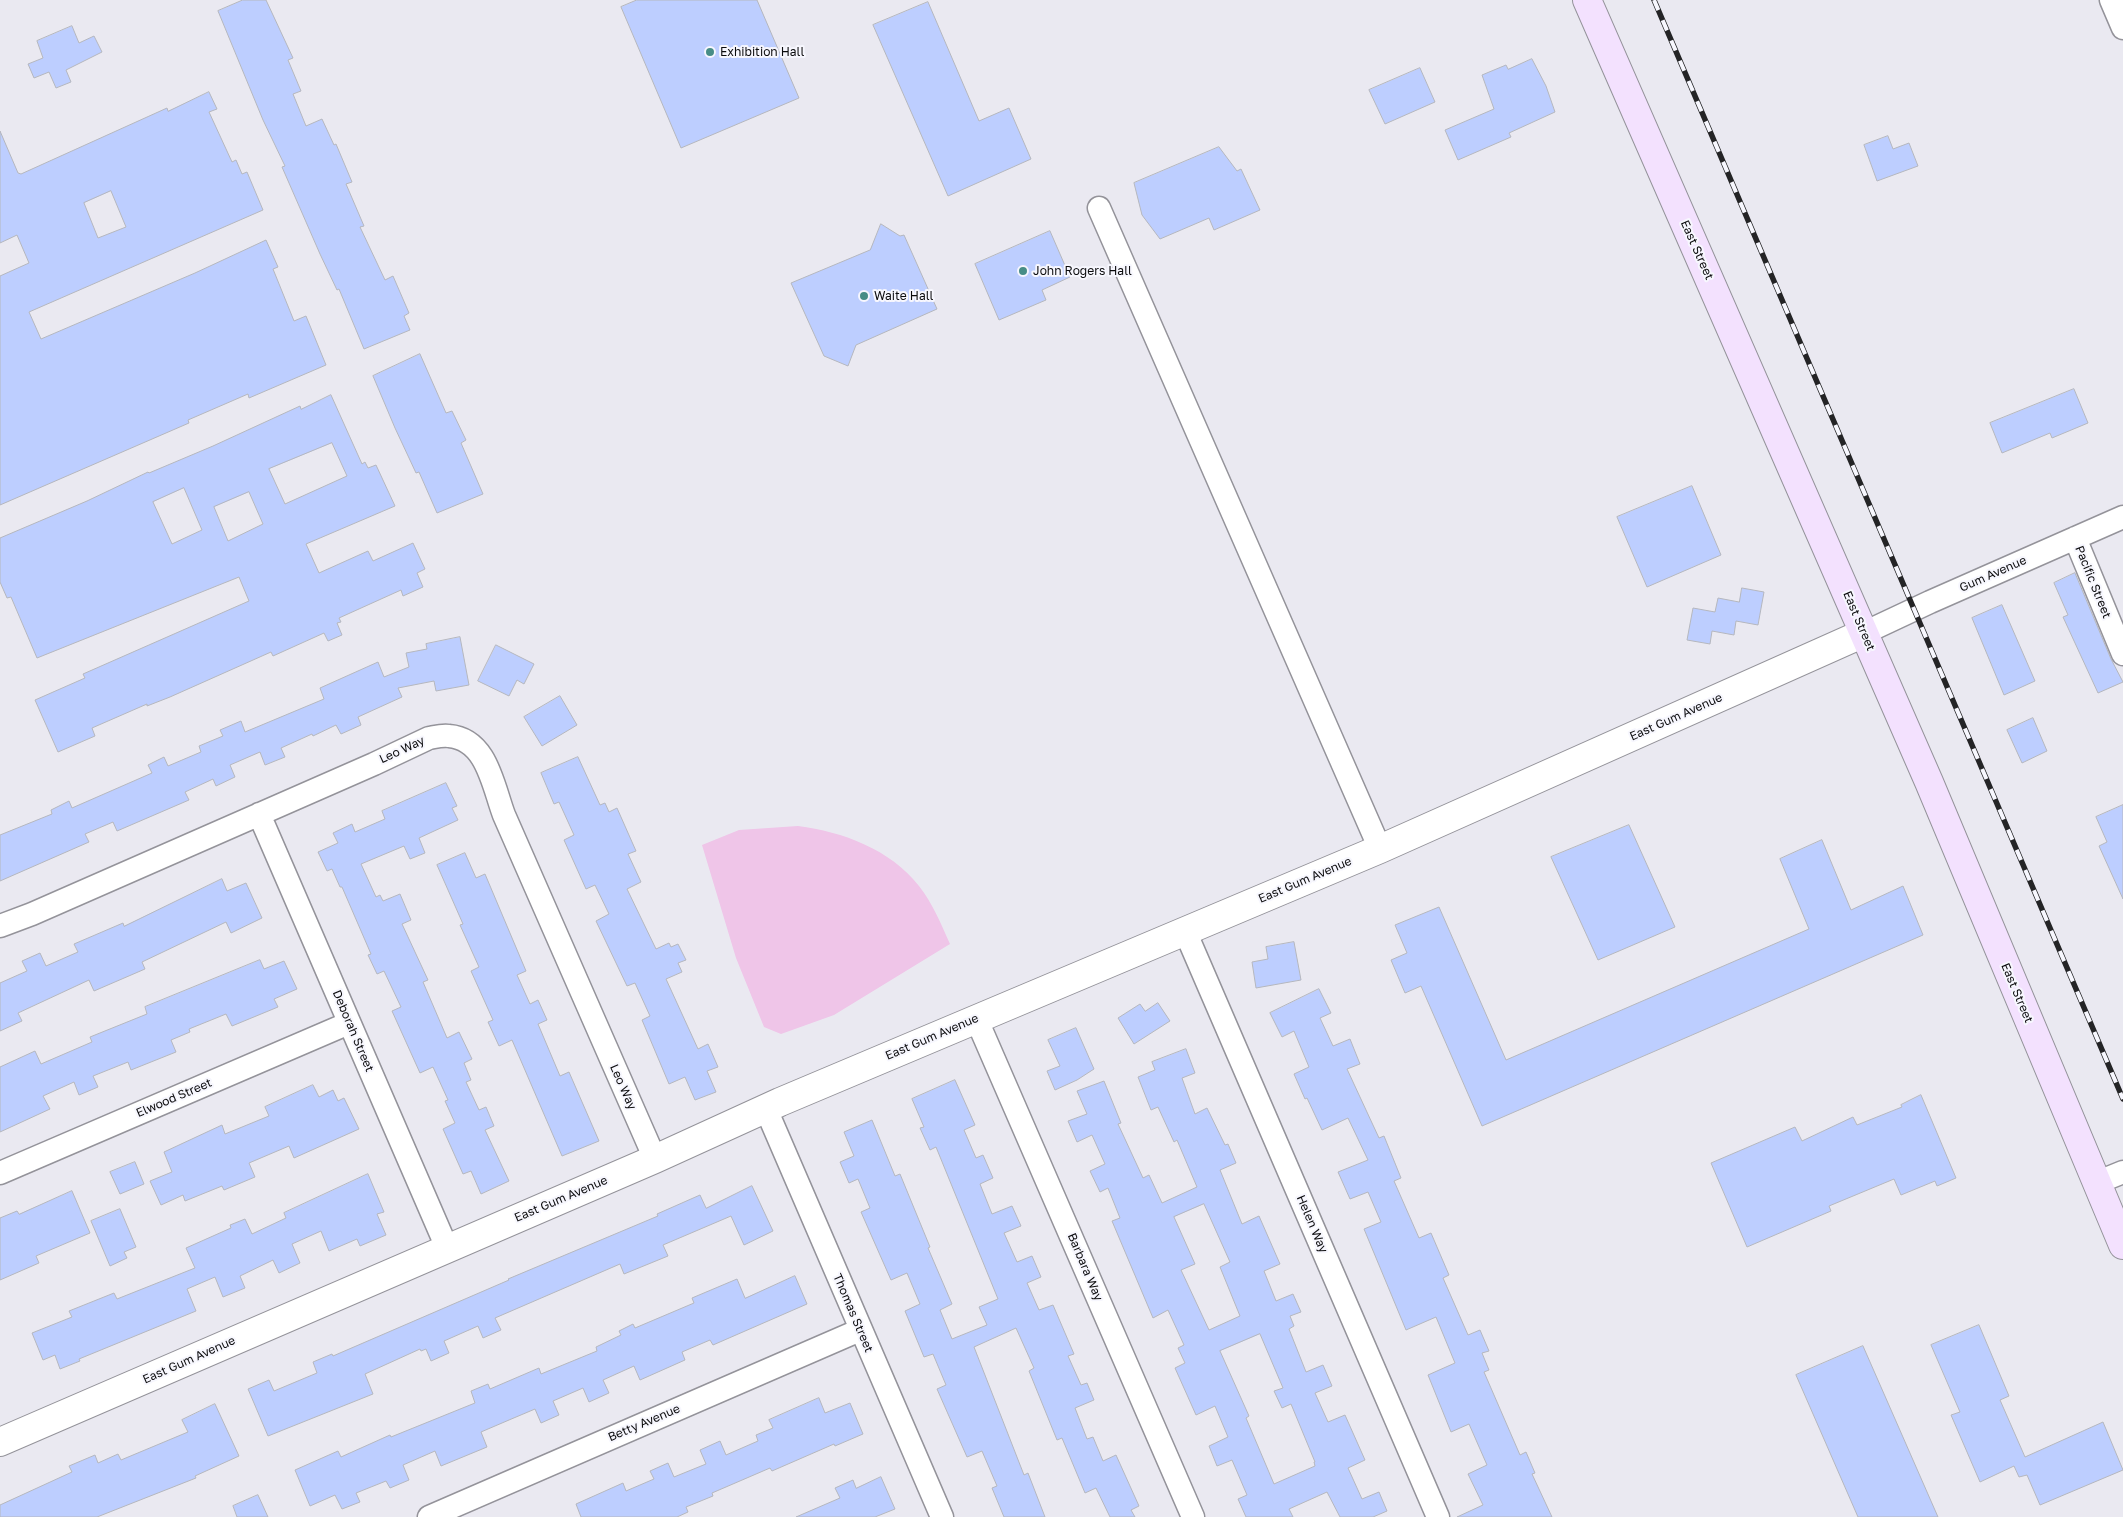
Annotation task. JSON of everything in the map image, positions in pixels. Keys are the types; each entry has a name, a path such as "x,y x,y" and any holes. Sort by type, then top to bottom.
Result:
{"main road":[{"name":"East Street","path":"1587,0 1929,782 2123,1245"}],"street":[{"path":"2111,0 2123,28"},
{"path":"1099,208 1380,849"},
{"name":"Gum Avenue","path":"1864,633 2123,517"},
{"name":"Pacific Street","path":"2075,538 2123,654"},
{"name":"East Gum Avenue","path":"0,1442 976,1018 1380,849 1864,633"},
{"name":"Leo Way","path":"0,926 32,914 429,738 448,736 463,739 476,749 488,766 504,815 655,1159"},
{"name":"Deborah Street","path":"259,814 447,1248"},
{"name":"Helen Way","path":"1185,930 1438,1517"},
{"name":"Barbara Way","path":"976,1018 1193,1517"},
{"name":"Elwood Street","path":"0,1173 349,1023"},
{"name":"Thomas Street","path":"766,1109 942,1517"},
{"path":"2096,1183 2123,1172"},
{"name":"Betty Avenue","path":"429,1517 860,1330"}],"shaded area":[{"path":"798,826 832,833 864,844 894,862 907,873 924,893 950,944 834,1015 781,1034 764,1027 736,958 702,845 739,830"}],"building":[{"path":"243,0 266,0 293,58 288,60 301,91 293,94 306,126 322,119 334,145 336,144 352,182 346,184 364,226 360,227 385,280 393,276 409,313 404,316 410,330 364,349 339,289 337,290 320,254 282,167 285,166 263,120 218,11"},
{"name":"Exhibition Hall","path":"637,0 757,0 799,98 681,148 621,7"},
{"path":"928,2 979,121 1009,108 1031,159 948,196 873,25"},
{"path":"72,26 79,43 94,36 102,52 66,70 71,82 56,88 49,72 34,78 28,64 43,58 37,41"},
{"path":"1532,59 1546,86 1555,112 1509,133 1511,137 1458,160 1445,130 1494,109 1482,75 1506,65 1508,69"},
{"path":"1420,68 1435,102 1385,124 1369,90"},
{"path":"209,92 217,109 209,112 232,162 236,160 242,174 247,172 263,210 29,312 41,339 195,273 266,240 278,267 273,269 294,321 306,316 326,365 249,398 248,394 188,420 189,423 0,505 0,276 29,263 17,235 0,243 0,131 18,173 21,174 167,108 168,111","holes":["111,191 126,227 98,238 84,203"]},
{"path":"1888,136 1893,149 1909,143 1918,166 1877,181 1864,145"},
{"path":"1219,147 1237,171 1241,169 1260,210 1214,230 1209,218 1160,239 1142,215 1134,183"},
{"name":"Waite Hall","path":"881,224 900,236 904,235 937,309 856,345 848,366 824,356 791,283 870,250"},
{"name":"John Rogers Hall","path":"1050,231 1070,277 1042,290 1046,300 999,320 975,264"},
{"path":"420,354 446,413 452,411 466,440 461,443 483,494 437,513 419,472 416,473 373,376"},
{"path":"2074,389 2088,423 2052,438 2050,433 2002,453 1990,423"},
{"path":"331,395 362,464 365,462 368,468 376,465 395,506 306,544 319,573 368,551 373,561 413,543 425,569 417,573 423,587 403,596 401,590 339,618 341,622 337,623 342,635 328,641 324,633 273,656 271,652 170,697 147,706 147,704 92,728 95,736 58,752 35,700 85,678 83,674 249,601 239,577 37,658 11,597 7,598 0,582 0,538 87,501 148,472 213,446 300,406 301,409","holes":["332,443 347,476 285,504 269,469","184,488 202,530 172,544 153,502","249,492 263,524 228,541 214,507"]},
{"path":"1692,486 1721,555 1647,587 1617,517"},
{"path":"2075,573 2111,659 2123,682 2098,693 2063,617 2068,615 2054,583"},
{"path":"1742,588 1764,592 1758,625 1736,621 1734,635 1712,631 1710,644 1687,640 1693,608 1715,612 1718,598 1739,602"},
{"path":"2002,605 2035,681 2004,695 1972,618"},
{"path":"460,637 469,685 436,691 434,681 398,688 402,697 358,717 361,725 341,734 336,725 313,736 312,734 281,748 285,757 265,765 260,752 230,765 235,777 216,786 213,779 185,792 189,800 117,831 113,822 85,834 89,842 0,881 0,835 52,814 51,810 69,801 72,808 152,773 148,765 164,757 168,766 201,752 199,746 223,736 220,730 241,721 245,732 324,699 320,688 378,662 384,677 409,667 406,653 427,649 426,644"},
{"path":"496,645 534,664 524,684 517,680 509,696 478,681"},
{"path":"560,696 577,725 542,746 524,717"},
{"path":"2033,718 2047,751 2022,763 2007,730"},
{"path":"578,757 600,805 605,803 609,812 617,808 636,851 628,854 641,882 627,889 656,949 669,943 671,947 678,944 686,960 678,963 682,972 666,979 698,1049 708,1044 718,1067 707,1071 716,1092 695,1100 685,1077 669,1084 642,1020 650,1016 635,983 627,986 596,921 609,914 595,885 586,889 564,840 574,835 559,802 554,804 541,773"},
{"path":"446,783 457,806 452,808 458,820 419,838 425,853 410,859 404,846 361,864 376,897 380,895 383,901 400,894 411,920 402,924 428,980 423,982 447,1038 459,1032 472,1059 464,1063 471,1080 466,1082 479,1110 486,1107 494,1126 485,1130 509,1181 481,1194 471,1171 463,1174 443,1129 455,1123 445,1101 448,1100 433,1067 420,1073 392,1011 401,1007 384,971 377,974 368,955 371,954 342,887 340,887 332,869 327,871 318,852 338,843 333,833 352,824 355,832 385,819 382,811"},
{"path":"2123,805 2123,899 2099,846 2107,842 2096,817"},
{"path":"1629,825 1675,927 1598,960 1551,857"},
{"path":"1822,840 1851,910 1903,886 1923,935 1482,1126 1421,986 1405,993 1391,960 1407,953 1395,925 1439,907 1506,1060 1809,929 1780,859"},
{"path":"465,853 476,878 485,874 526,971 517,975 530,1004 538,1000 547,1020 538,1024 560,1076 569,1072 599,1141 562,1156 512,1040 499,1046 488,1022 493,1020 471,971 479,967 460,925 463,924 437,865"},
{"path":"222,879 227,891 246,883 262,918 231,933 226,922 142,962 145,969 94,991 89,980 18,1013 22,1021 0,1031 0,983 27,971 22,961 40,953 46,966 78,952 74,944 123,923 124,926"},
{"path":"1294,942 1301,980 1256,988 1252,962 1268,959 1266,947"},
{"path":"260,960 264,969 284,961 297,989 274,999 278,1007 232,1026 226,1014 189,1029 190,1032 171,1040 176,1052 131,1070 128,1062 93,1076 98,1087 79,1095 74,1082 43,1096 50,1109 0,1132 0,1067 35,1051 41,1064 92,1042 90,1037 147,1014 145,1007"},
{"path":"1319,989 1331,1013 1320,1018 1333,1046 1350,1039 1360,1064 1347,1069 1379,1138 1384,1136 1401,1178 1394,1181 1419,1238 1431,1233 1449,1275 1443,1278 1468,1335 1480,1330 1489,1351 1482,1353 1489,1370 1484,1372 1520,1455 1526,1452 1535,1473 1532,1474 1552,1517 1457,1517 1483,1505 1468,1474 1487,1465 1469,1424 1451,1432 1428,1375 1455,1363 1436,1317 1406,1330 1364,1229 1381,1222 1368,1192 1350,1199 1338,1172 1368,1160 1348,1118 1322,1130 1294,1074 1309,1067 1294,1031 1282,1037 1270,1013"},
{"path":"1158,1003 1170,1021 1134,1044 1118,1018 1140,1004 1145,1011"},
{"path":"1076,1028 1094,1069 1077,1080 1055,1090 1047,1071 1060,1066 1048,1040"},
{"path":"1186,1049 1195,1073 1182,1078 1195,1114 1207,1108 1225,1145 1228,1144 1236,1163 1220,1170 1242,1224 1259,1216 1280,1264 1264,1271 1276,1301 1293,1294 1301,1312 1290,1316 1294,1326 1289,1329 1306,1372 1323,1365 1332,1386 1315,1393 1328,1422 1345,1415 1365,1460 1348,1468 1362,1499 1379,1492 1387,1511 1373,1517 1340,1517 1327,1492 1289,1509 1293,1517 1246,1517 1238,1499 1247,1495 1232,1460 1217,1466 1209,1446 1228,1437 1215,1406 1196,1415 1175,1368 1185,1363 1178,1348 1184,1345 1168,1310 1153,1318 1112,1221 1120,1218 1108,1188 1100,1192 1090,1171 1105,1164 1092,1135 1077,1142 1068,1121 1087,1114 1077,1091 1104,1081 1121,1123 1118,1124 1143,1178 1149,1175 1162,1203 1197,1187 1177,1140 1174,1142 1158,1107 1151,1110 1138,1077 1155,1070 1152,1062","holes":["1204,1204 1230,1262 1220,1267 1240,1316 1209,1330 1181,1270 1195,1264 1174,1217","1260,1334 1283,1388 1274,1391 1282,1408 1291,1404 1315,1462 1315,1466 1274,1484 1246,1418 1249,1416 1220,1351"]},
{"path":"955,1080 975,1125 964,1130 976,1158 983,1155 993,1178 980,1184 992,1214 1012,1206 1021,1226 1004,1233 1017,1262 1032,1256 1041,1277 1027,1283 1039,1310 1053,1305 1074,1354 1068,1356 1081,1385 1087,1383 1094,1400 1075,1408 1087,1439 1093,1437 1103,1461 1116,1455 1139,1506 1131,1510 1135,1517 1110,1517 1096,1488 1085,1493 1062,1438 1057,1440 1029,1371 1034,1368 1016,1328 974,1347 1024,1475 1028,1473 1045,1517 1004,1517 992,1488 997,1486 982,1451 967,1457 937,1389 946,1385 933,1354 924,1357 905,1311 920,1304 907,1273 891,1280 861,1212 870,1208 858,1179 849,1183 840,1162 854,1156 844,1132 872,1120 895,1176 900,1174 952,1304 940,1310 952,1339 987,1325 979,1307 998,1299 936,1147 930,1150 920,1128 924,1127 912,1099"},
{"path":"313,1085 319,1097 333,1090 338,1101 344,1098 359,1129 294,1158 289,1146 249,1163 255,1177 224,1190 222,1186 185,1201 183,1195 161,1205 150,1181 172,1172 164,1152 222,1125 225,1134 269,1116 265,1107"},
{"path":"1921,1095 1956,1178 1937,1186 1935,1181 1901,1195 1894,1179 1829,1206 1831,1211 1747,1247 1711,1163 1795,1127 1802,1141 1853,1117 1857,1125 1902,1107 1901,1105"},
{"path":"135,1162 144,1184 120,1194 110,1172"},
{"path":"368,1174 384,1212 377,1214 386,1235 360,1246 357,1239 329,1251 321,1231 292,1244 300,1263 279,1273 273,1260 240,1276 245,1288 223,1297 215,1277 187,1289 196,1311 79,1359 80,1361 60,1369 55,1355 43,1360 32,1333 72,1317 69,1311 114,1293 117,1299 195,1268 186,1248 231,1228 230,1225 245,1219 252,1234 286,1218 284,1213"},
{"path":"752,1186 773,1231 744,1245 731,1216 663,1245 668,1256 624,1274 620,1264 495,1318 501,1330 483,1338 478,1326 444,1341 449,1353 431,1361 426,1349 421,1351 420,1349 365,1374 373,1394 268,1436 248,1389 269,1380 274,1391 317,1373 313,1362 332,1354 333,1356 658,1216 657,1214 700,1195 706,1208"},
{"path":"72,1191 90,1233 36,1256 39,1263 0,1280 0,1218 17,1211 19,1214"},
{"path":"120,1209 136,1247 124,1252 127,1258 110,1266 91,1221"},
{"path":"795,1276 807,1304 713,1345 710,1340 682,1352 685,1360 640,1380 634,1366 603,1380 609,1393 589,1402 583,1388 553,1401 559,1415 541,1423 535,1409 481,1432 487,1447 441,1466 435,1451 403,1465 409,1480 390,1488 386,1481 356,1493 360,1502 342,1509 335,1495 310,1506 295,1470 338,1451 341,1457 390,1435 391,1437 475,1403 471,1391 488,1384 490,1389 539,1368 541,1374 597,1351 596,1347 621,1335 619,1331 633,1324 635,1328 694,1303 692,1298 737,1279 745,1298"},
{"path":"1979,1325 2009,1396 2000,1400 2025,1457 2103,1422 2123,1470 2040,1505 2027,1475 2019,1477 2014,1466 1980,1482 1951,1415 1960,1412 1931,1345"},
{"path":"1863,1346 1938,1517 1858,1517 1796,1375"},
{"path":"819,1398 825,1413 850,1403 863,1434 835,1446 834,1444 772,1471 770,1468 712,1493 713,1496 686,1507 688,1512 677,1517 581,1517 576,1504 623,1483 626,1491 654,1479 650,1471 668,1463 674,1477 706,1464 700,1450 720,1441 726,1455 758,1441 756,1435 773,1428 769,1420"},
{"path":"215,1404 239,1456 195,1476 196,1478 97,1517 0,1517 0,1505 72,1472 69,1466 95,1455 98,1463 118,1454 121,1460 188,1432 182,1420"},
{"path":"881,1477 895,1509 875,1517 796,1517 840,1498 835,1488 853,1480 856,1488"},
{"path":"258,1495 268,1517 237,1517 233,1506"}],"railway":[{"path":"1654,0 2123,1099"}],"place":[{"name":"Exhibition Hall","path":"710,52"},
{"name":"John Rogers Hall","path":"1023,271"},
{"name":"Waite Hall","path":"864,296"}]}
